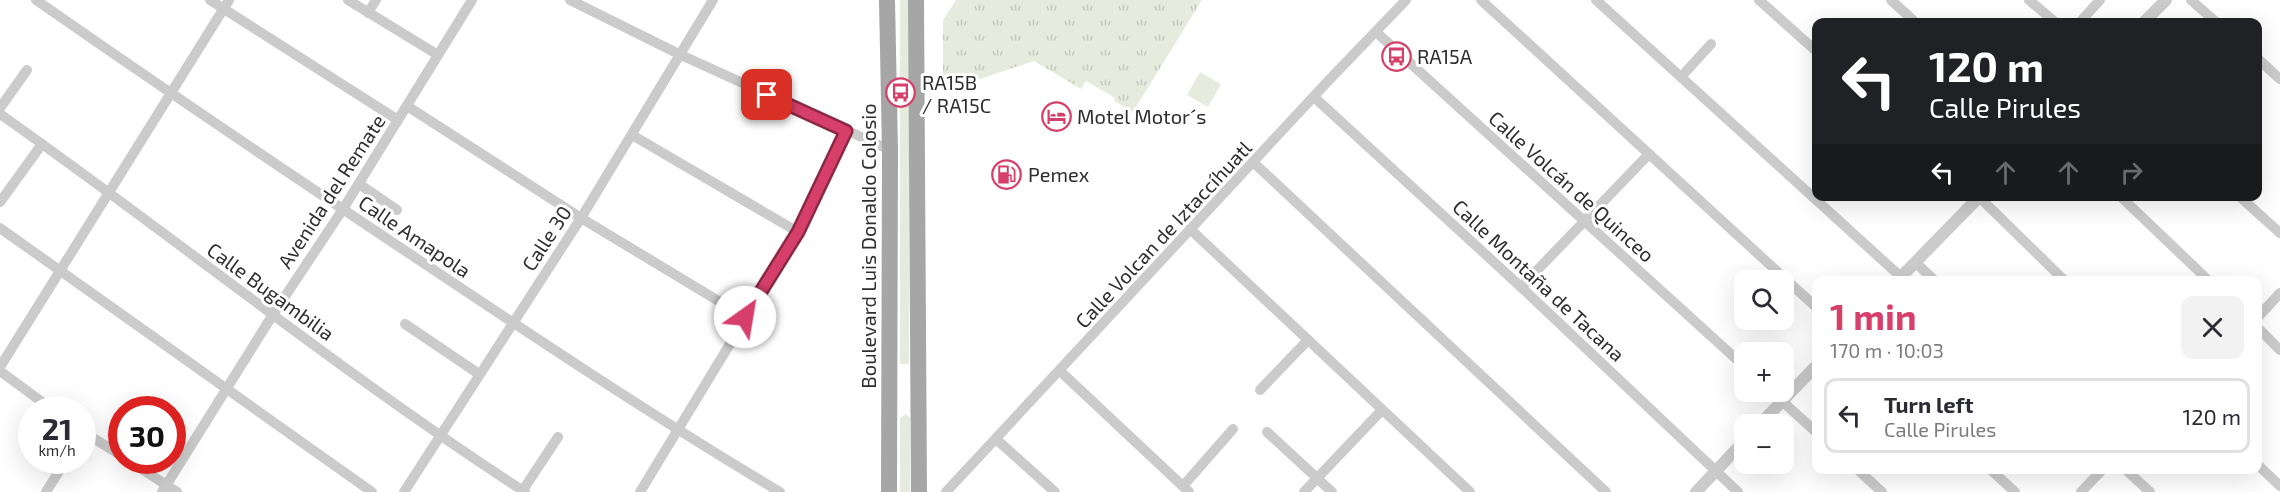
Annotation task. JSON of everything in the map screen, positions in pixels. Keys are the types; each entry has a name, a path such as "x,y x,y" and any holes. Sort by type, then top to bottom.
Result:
{"main road":[{"name":"Boulevard Luis Donaldo Colosio","path":"887,0 890,150 889,492"},
{"path":"916,0 919,492"}],"street":[{"name":"Calle Amapola","path":"36,0 170,94 512,323 777,491"},
{"path":"210,0 226,4 398,120"},
{"path":"348,0 438,55"},
{"path":"368,13 376,0"},
{"name":"Avenida del Remate","path":"165,489 272,315 359,184 472,0"},
{"path":"570,0 681,55 890,150"},
{"name":"Calle 30","path":"405,492 581,218 713,0"},
{"name":"Calle Volcan de Iztaccíhuatl","path":"946,492 1406,0"},
{"path":"1481,0 1812,303"},
{"path":"1596,0 1812,198"},
{"path":"1759,0 1812,47"},
{"path":"1891,0 1911,18"},
{"path":"2029,0 2050,18"},
{"path":"2084,18 2100,0"},
{"path":"2148,18 2166,0"},
{"path":"2191,0 2211,18"},
{"path":"35,396 0,369 226,4"},
{"name":"Calle Volcán de Quinceo","path":"1376,32 1734,357"},
{"path":"1681,77 1712,44"},
{"path":"2262,63 2280,79"},
{"path":"0,108 27,70"},
{"name":"Calle Montaña de Tacana","path":"1314,96 1738,492"},
{"path":"407,106 581,218 745,317"},
{"name":"Calle Bugambilia","path":"0,114 272,315 440,435 524,491"},
{"path":"640,492 798,232 846,131"},
{"path":"632,135 798,232"},
{"path":"0,202 42,144"},
{"path":"1521,287 1649,154"},
{"path":"1253,162 1606,492"},
{"path":"359,184 397,210"},
{"path":"1815,201 1897,276"},
{"path":"1903,276 1975,201"},
{"path":"1983,201 2060,276"},
{"path":"2126,201 2204,276"},
{"path":"2245,201 2280,233"},
{"path":"0,228 372,492"},
{"path":"1190,229 1470,492"},
{"path":"1916,263 1930,276"},
{"path":"2262,313 2280,293"},
{"path":"405,324 479,374"},
{"path":"2262,332 2280,350"},
{"path":"1260,390 1308,340"},
{"path":"1794,389 1812,370"},
{"path":"1060,371 1186,489 1233,429"},
{"path":"1770,414 1782,402"},
{"path":"1784,402 1812,428"},
{"path":"1304,492 1382,410"},
{"path":"1268,432 1332,492"},
{"path":"524,491 558,437"},
{"path":"996,440 1055,492"},
{"path":"1696,492 1734,452"},
{"path":"2262,469 2280,486"},
{"path":"46,492 57,474"},
{"path":"146,474 165,489 177,492"},
{"path":"1862,474 1882,492"},
{"path":"1995,474 2015,492"},
{"path":"2080,492 2098,474"},
{"path":"2130,474 2150,492"}],"green space":[{"path":"900,0 909,0 909,364 900,364"},
{"path":"956,0 1202,0 1133,112 1086,81 1081,89 1034,61 962,85 943,83 943,20"},
{"path":"1200,72 1221,84 1208,107 1187,95"},
{"path":"906,414 910,418 910,492 900,492 900,418"}],"place":[{"name":"RA15A","path":"1396,56"},
{"name":"RA15B / RA15C","path":"901,93"},
{"name":"Motel Motor´s","path":"1056,116"},
{"name":"Pemex","path":"1007,174"}],"route":[{"path":"745,317 798,232 846,131 767,95"}]}
